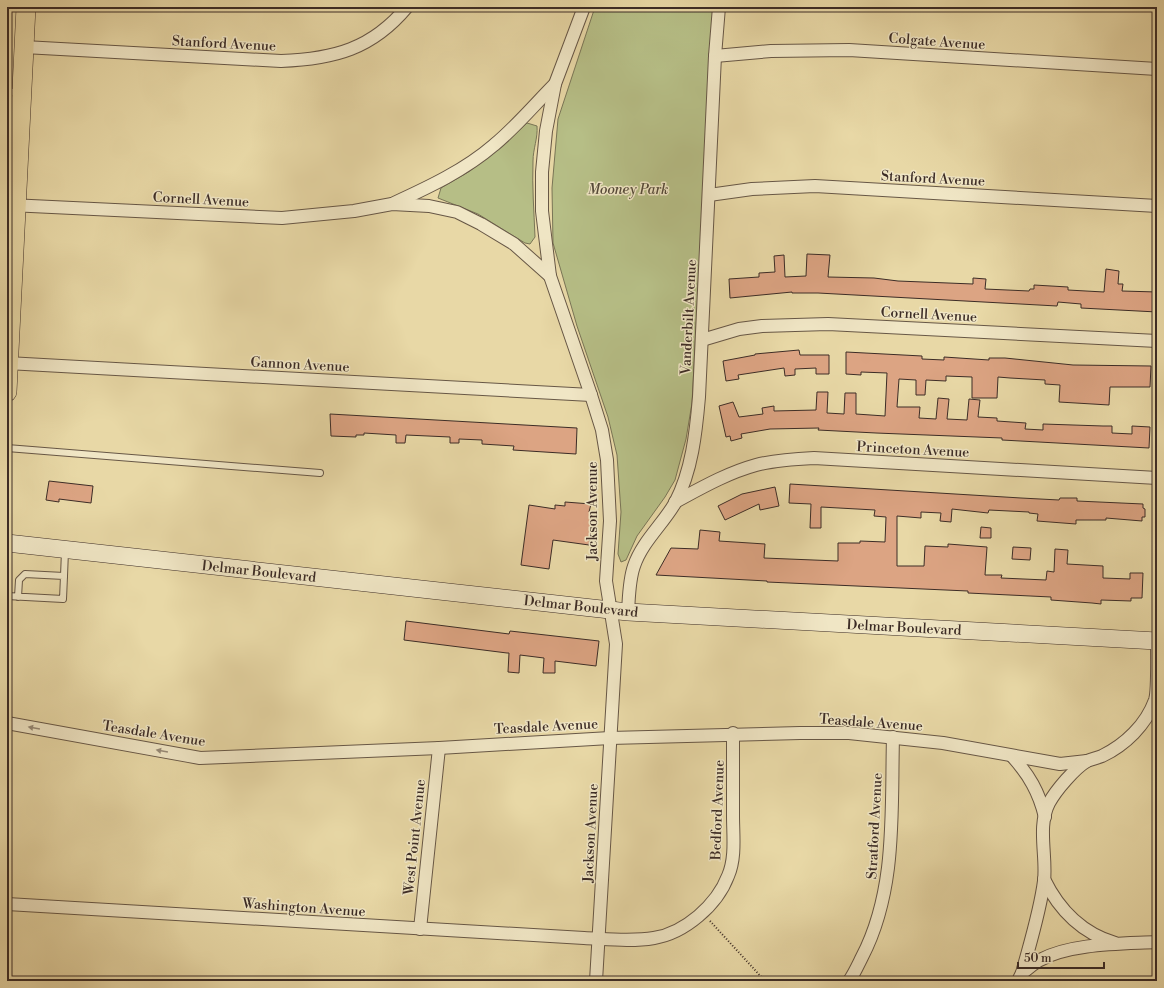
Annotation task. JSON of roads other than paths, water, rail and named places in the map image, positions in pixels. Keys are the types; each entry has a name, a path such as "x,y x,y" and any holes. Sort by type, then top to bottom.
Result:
{"main road":[{"path":"7,392 14,92 24,46 26,7"},
{"name":"Delmar Boulevard","path":"7,543 628,612 1157,641"}],"street":[{"name":"Stanford Avenue","path":"24,46 281,61 305,60 333,56 360,46 399,17 407,7"},
{"name":"Jackson Avenue","path":"584,7 555,84 546,131 542,172 542,211 550,276 602,430 607,460 610,513 606,581 616,644 596,981"},
{"name":"Vanderbilt Avenue","path":"628,612 634,566 642,550 675,502 689,466 696,433 718,7"},
{"name":"Colgate Avenue","path":"715,56 771,51 849,50 1157,69"},
{"name":"Cornell Avenue","path":"12,205 282,218 354,212 392,204 437,184 476,159 509,132 555,84"},
{"name":"Stanford Avenue","path":"709,195 752,189 815,186 1157,206"},
{"name":"Cornell Avenue","path":"392,204 429,206 457,212 481,224 514,244 550,276"},
{"name":"Cornell Avenue","path":"702,340 739,329 762,326 828,324 1157,341"},
{"name":"Gannon Avenue","path":"8,363 591,395"},
{"name":"Princeton Avenue","path":"675,502 721,478 756,465 788,459 814,458 1157,478"},
{"path":"1020,977 1040,902 1044,879 1045,817 1049,804 1058,790 1087,761 1101,756 1130,738 1144,720 1156,701 1157,641"},
{"name":"Teasdale Avenue","path":"7,724 200,758 439,748 610,738 733,733 849,733 970,747 1060,764 1087,761"},
{"name":"Bedford Avenue","path":"598,938 638,940 655,938 674,932 702,912 718,894 728,876 733,853 733,733"},
{"name":"Stratford Avenue","path":"849,981 868,946 879,918 885,889 889,857 893,737"},
{"name":"West Point Avenue","path":"420,929 439,748"},
{"path":"1012,756 1033,782 1039,795 1045,817"},
{"path":"1044,879 1061,908 1075,923 1106,940 1119,944"},
{"name":"Washington Avenue","path":"7,904 420,929 598,938"},
{"path":"1020,977 1040,960 1053,954 1119,944 1157,942"}],"lane":[{"path":"7,448 320,473"},
{"path":"7,596 33,595 63,599 65,549"},
{"path":"18,596 19,580 25,574 34,577 50,578 64,576"}],"park label":[{"name":"Mooney Park","path":"628,189"}]}
